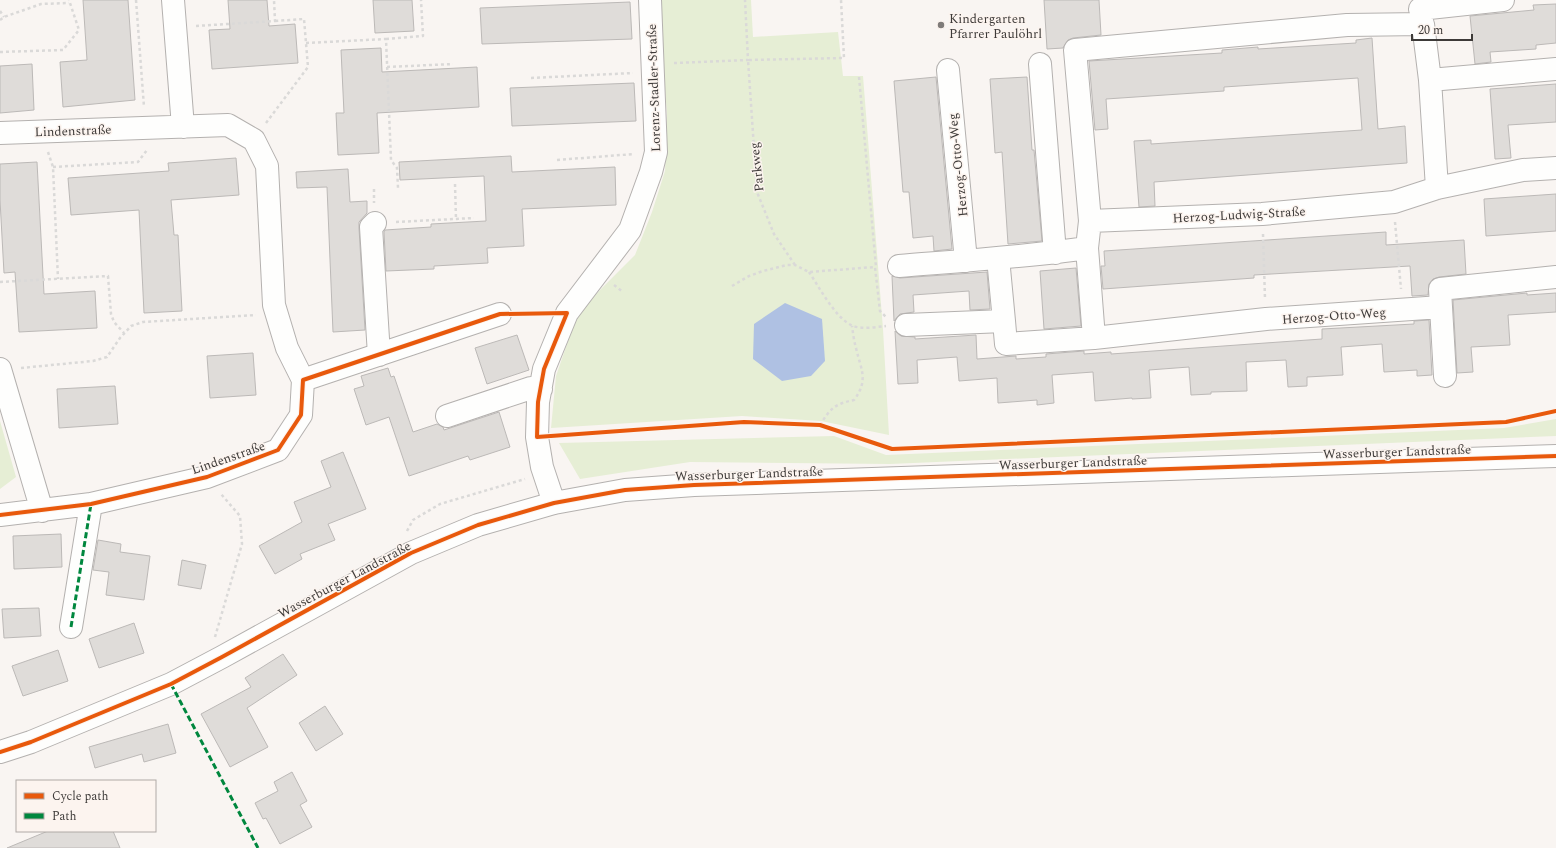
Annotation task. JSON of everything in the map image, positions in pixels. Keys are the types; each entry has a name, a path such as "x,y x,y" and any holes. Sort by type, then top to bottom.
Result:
{"street":[{"path":"173,0 183,126"},
{"name":"Lorenz-Stadler-Straße","path":"554,503 542,467 537,437 538,402 544,369 567,313 630,230 651,172 656,152 654,68 650,0"},
{"path":"1420,9 1503,0"},
{"path":"1094,338 1087,248 1090,221 1075,50 1347,25 1423,24 1430,80 1437,188"},
{"path":"1040,64 1055,253"},
{"path":"1430,80 1556,69"},
{"name":"Herzog-Otto-Weg","path":"948,70 966,261"},
{"name":"Lindenstraße","path":"0,133 228,125 254,140 267,166 274,305 288,348 303,380 301,415 278,450 207,477 92,504 0,515"},
{"name":"Herzog-Ludwig-Straße","path":"1090,221 1262,214 1394,202 1437,188 1523,170 1556,168"},
{"path":"375,224 372,227 379,354"},
{"path":"898,266 1055,253 1087,248"},
{"name":"Herzog-Otto-Weg","path":"998,258 1006,344 1094,338 1266,319 1441,307"},
{"path":"1445,376 1440,289 1556,277"},
{"path":"303,380 500,314"},
{"path":"895,324 1004,321"},
{"path":"0,369 42,511"},
{"path":"447,416 531,388 541,389"},
{"name":"Wasserburger Landstraße","path":"0,752 31,742 171,684 411,553 478,525 554,503 625,490 694,485 1556,456"},
{"path":"71,627 92,504"}],"path":[{"path":"136,0 146,128"},
{"path":"274,0 275,21"},
{"path":"306,43 423,36 421,0"},
{"path":"531,78 748,60 844,58 841,0"},
{"path":"0,20 4,17 40,4 69,1 79,30 63,50 0,52"},
{"path":"0,11 4,17"},
{"path":"175,27 304,19 308,67 254,140"},
{"path":"386,39 391,160 397,168 398,188"},
{"path":"387,68 453,64"},
{"path":"859,77 880,311 895,324"},
{"path":"35,132 49,153 53,167 58,279"},
{"path":"53,167 138,162 147,150"},
{"path":"557,160 656,152"},
{"path":"455,184 456,219"},
{"path":"374,189 375,224 474,218"},
{"path":"1394,202 1402,310"},
{"path":"1262,214 1266,319"},
{"path":"732,286 749,276 763,271 787,265 795,265"},
{"path":"876,267 809,272 826,300 843,319 852,326 863,328 895,324"},
{"path":"0,282 108,276 114,322 124,333"},
{"path":"0,369 93,362 107,357 124,333 131,326 143,322 276,314"},
{"path":"820,425 829,410 844,402 854,400 861,390 863,369 856,349 852,326"},
{"path":"403,537 413,520 440,504 527,479 542,467"},
{"path":"207,477 240,516 242,544 213,643 222,657"}],"green space":[{"path":"658,0 751,0 753,37 838,32 843,76 863,76 883,329 889,435 821,421 742,416 551,428 556,376 578,312 635,255 652,212 665,171 667,114"},
{"path":"1556,419 1556,436 890,464 690,462 580,479 559,443 834,436 886,455 1504,428"},
{"path":"0,421 16,477 0,489"}],"water":[{"path":"785,303 822,319 825,361 811,376 782,381 753,359 754,324"}],"building":[{"path":"83,0 128,0 135,100 63,107 60,62 87,60"},
{"path":"228,0 267,0 269,26 295,24 298,63 212,69 209,30 230,29"},
{"path":"373,0 412,0 414,31 375,33"},
{"path":"1044,0 1099,0 1101,35 1073,38 1068,40 1063,48 1047,49"},
{"path":"630,2 632,39 482,44 480,8"},
{"path":"1556,4 1556,43 1536,45 1536,49 1490,52 1491,62 1475,64 1470,16 1534,10 1533,5"},
{"path":"1372,38 1378,129 1405,126 1407,163 1154,182 1155,206 1139,207 1134,141 1151,140 1151,144 1362,130 1358,78 1224,87 1224,91 1106,99 1108,129 1095,130 1089,61 1222,53 1222,50 1258,47 1258,49 1356,43 1356,40"},
{"path":"381,48 382,72 477,67 479,107 377,113 379,153 338,155 336,113 344,113 341,50"},
{"path":"32,64 34,110 0,113 0,66"},
{"path":"936,77 952,249 934,251 933,236 913,238 909,192 903,192 894,81"},
{"path":"1027,77 1032,150 1034,150 1042,241 1008,244 1002,152 995,153 990,79"},
{"path":"634,83 636,121 512,126 510,88"},
{"path":"1556,84 1556,122 1508,125 1511,158 1495,159 1490,89"},
{"path":"511,156 512,172 615,167 616,205 522,209 524,246 487,248 488,263 434,266 434,269 386,271 385,230 431,227 431,224 486,221 484,176 400,180 399,162"},
{"path":"236,158 239,195 171,200 174,235 178,235 182,311 144,313 139,210 71,215 68,178 169,171 168,163"},
{"path":"37,162 44,294 95,291 97,328 19,332 15,272 4,273 0,200 0,164"},
{"path":"348,169 350,202 367,201 367,213 359,222 365,330 333,332 327,187 297,188 296,172"},
{"path":"1556,194 1556,231 1486,236 1484,199"},
{"path":"1386,232 1386,245 1464,240 1466,274 1433,279 1429,284 1428,295 1412,296 1410,266 1254,275 1254,278 1103,289 1101,266 1105,266 1104,251"},
{"path":"1076,268 1081,326 1044,329 1040,271"},
{"path":"987,272 990,309 970,310 969,291 913,295 914,312 900,314 894,321 892,276 900,278"},
{"path":"1527,293 1527,295 1556,293 1556,312 1508,315 1510,345 1471,347 1473,372 1457,373 1453,300"},
{"path":"1429,320 1432,375 1417,376 1417,370 1384,372 1382,344 1341,347 1343,375 1307,377 1307,386 1288,387 1286,360 1246,362 1247,391 1211,392 1211,394 1191,395 1189,367 1149,370 1151,398 1095,401 1093,372 1052,375 1054,403 1037,405 1037,400 998,403 997,378 959,381 957,357 917,360 918,383 898,384 895,331 901,336 915,337 915,339 976,335 977,359 1016,356 1016,359 1046,357 1046,354 1084,351 1084,354 1111,352 1111,354 1322,339 1322,329 1414,324 1414,321"},
{"path":"517,335 529,370 487,384 475,348"},
{"path":"253,353 256,395 210,398 207,356"},
{"path":"388,368 391,377 394,376 413,432 437,424 443,427 444,430 499,412 510,447 470,460 468,456 409,476 389,417 366,425 354,389 364,386 361,376"},
{"path":"115,386 118,424 59,428 57,389"},
{"path":"343,452 366,509 328,524 335,540 300,554 302,559 275,574 259,546 302,522 294,502 331,487 321,461"},
{"path":"61,534 62,567 14,569 13,536"},
{"path":"98,540 121,544 120,552 150,556 144,600 106,595 109,572 93,570"},
{"path":"182,560 206,565 201,589 178,585"},
{"path":"39,608 41,636 4,638 2,609"},
{"path":"134,623 144,653 99,668 89,639"},
{"path":"58,650 68,681 23,696 12,666"},
{"path":"283,654 297,675 247,708 268,747 230,767 201,714 251,687 245,678"},
{"path":"325,706 343,734 316,751 299,723"},
{"path":"168,724 176,753 144,762 142,754 95,768 89,747"},
{"path":"292,772 307,801 300,805 312,827 280,844 266,818 263,819 255,803 278,791 274,782"},
{"path":"46,832 113,832 120,848 7,848"}],"marked path":[{"path":"71,627 91,504"},
{"path":"171,684 258,848"}],"cycle path":[{"path":"0,515 91,504 207,477 278,450 301,415 303,380 500,314 567,313 544,369 538,402 537,437 744,422 820,425 892,449 1506,422 1556,411"},
{"path":"0,752 31,742 171,684 411,553 478,525 554,503 625,490 694,485 1556,456"}],"place":[{"name":"Kindergarten Pfarrer Paulöhrl","path":"941,25"}]}
